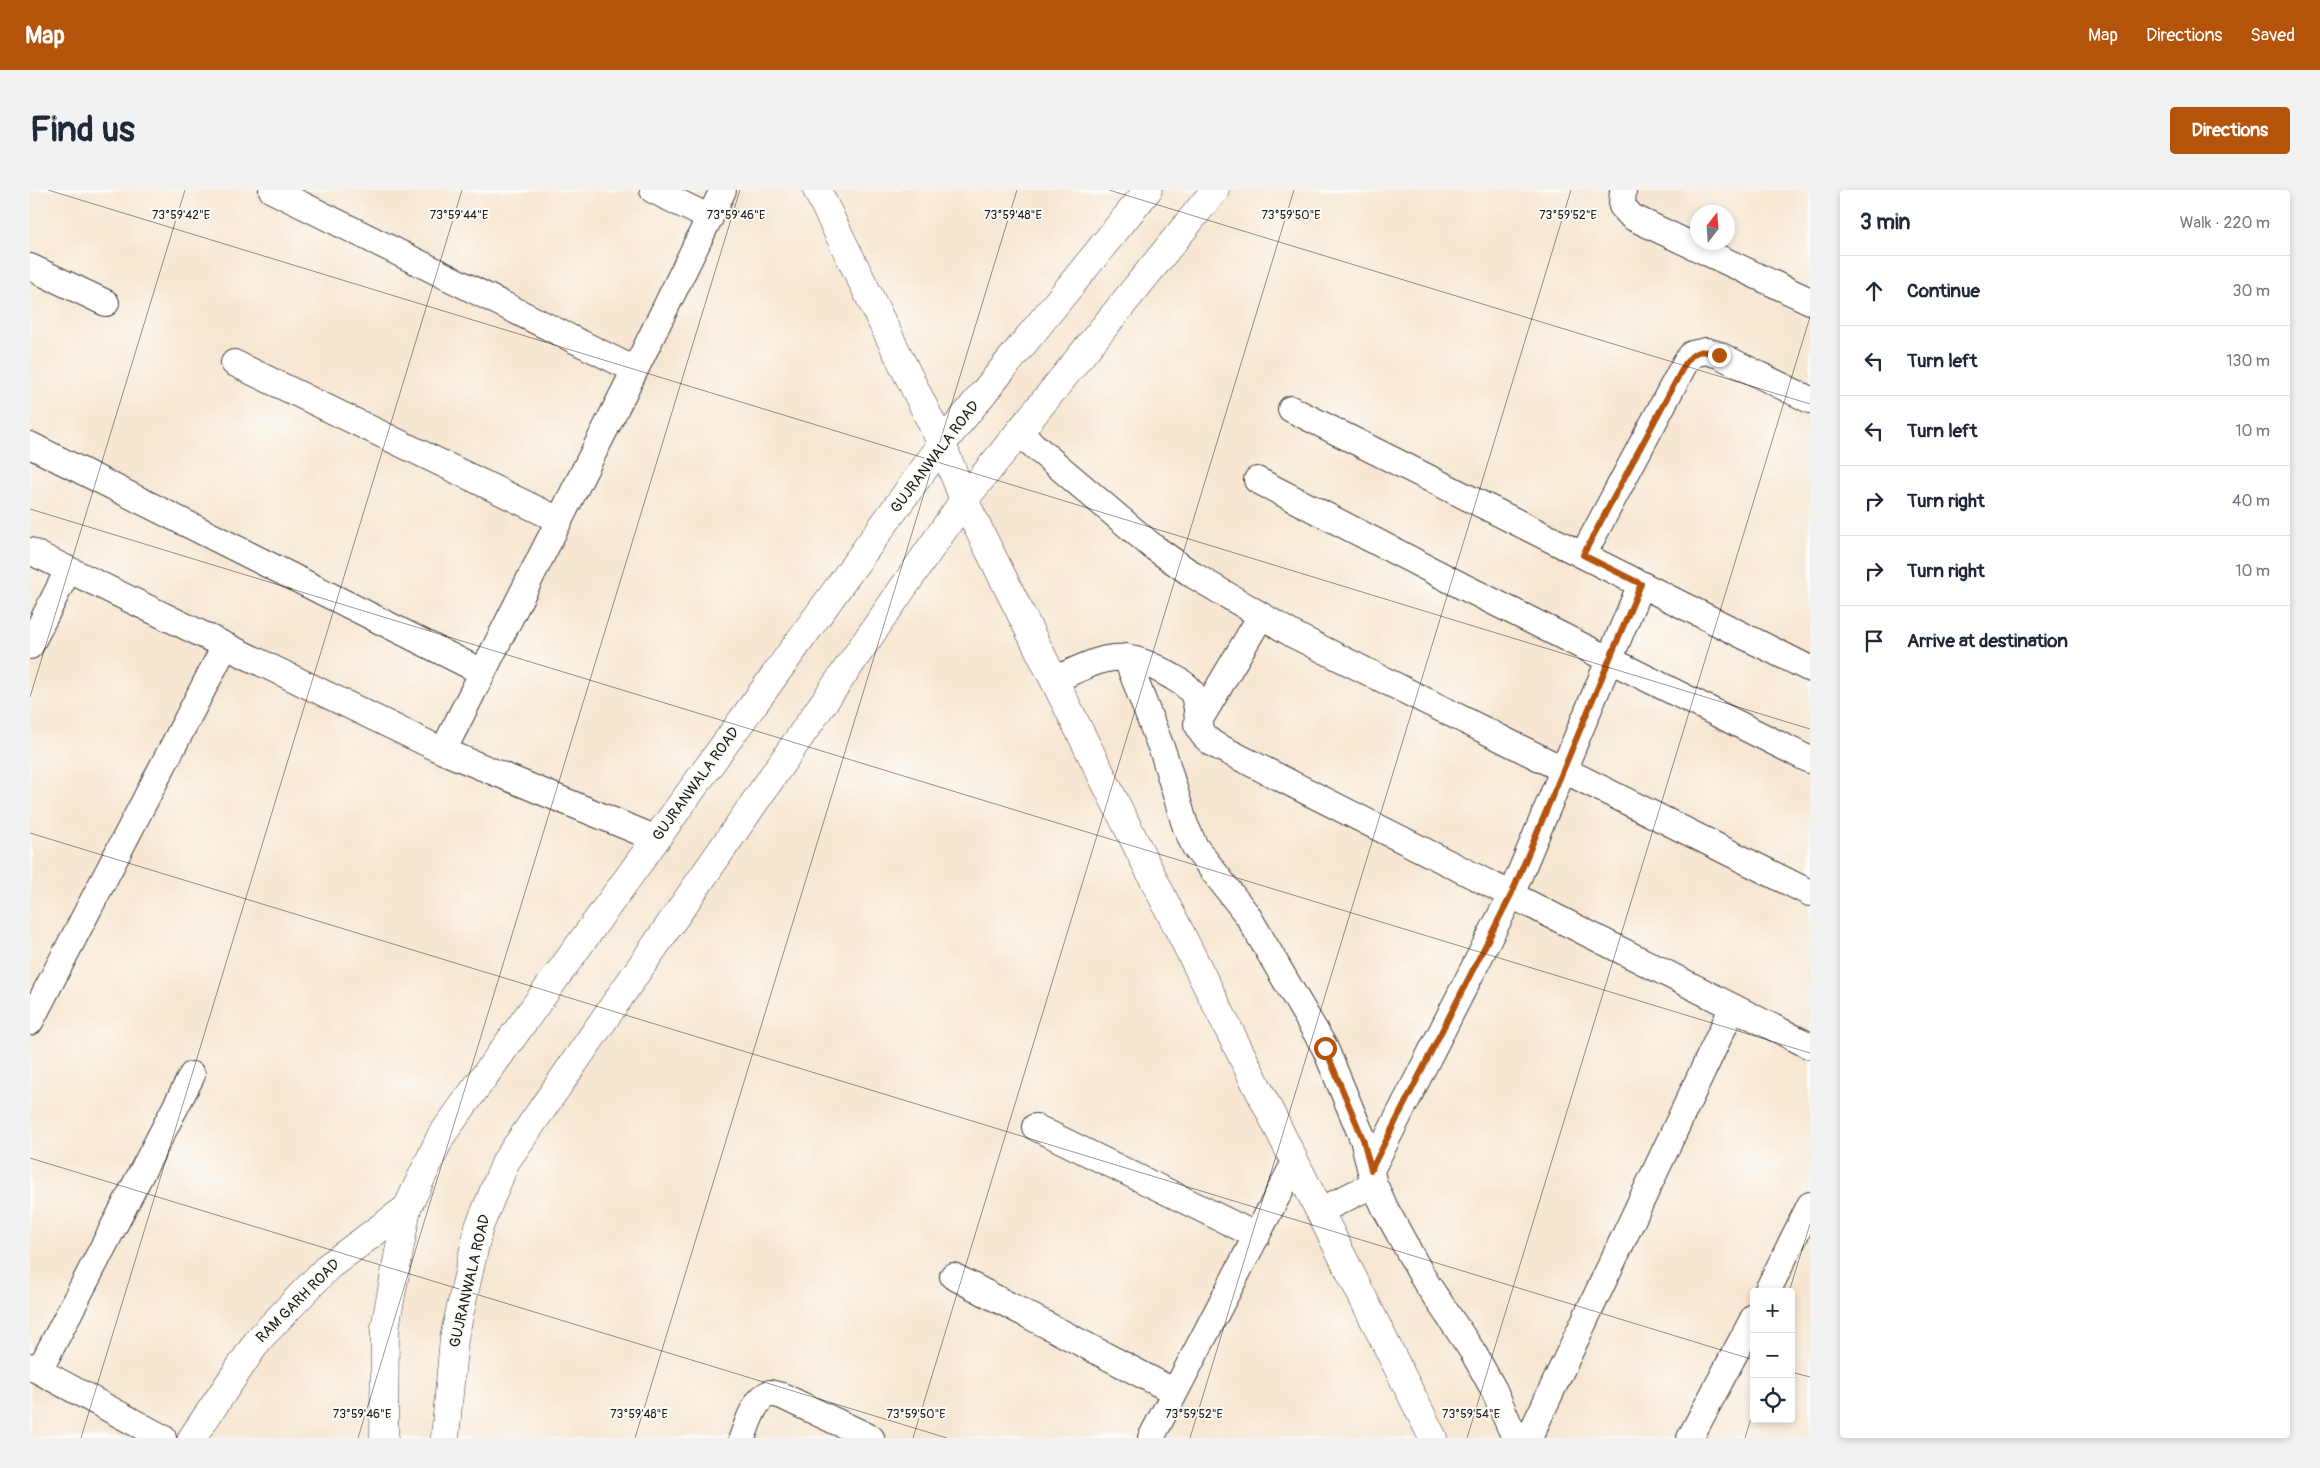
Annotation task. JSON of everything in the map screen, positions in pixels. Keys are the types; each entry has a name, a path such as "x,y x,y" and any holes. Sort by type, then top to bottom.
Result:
{"main road":[{"path":"817,190 942,444 964,500 1433,1438"},
{"name":"GUJRANWALA ROAD","path":"384,1438 384,1328 407,1208 441,1136 942,444 1148,190"},
{"name":"GUJRANWALA ROAD","path":"445,1438 454,1338 479,1227 506,1161 964,500 1215,190"},
{"name":"RAM GARH ROAD","path":"192,1438 258,1339 329,1266 407,1208"}],"street":[{"path":"272,190 635,370"},
{"path":"653,190 710,218"},
{"path":"443,750 635,370 723,190"},
{"path":"1623,190 1622,206 1632,217 1810,301"},
{"path":"30,267 106,303"},
{"path":"1583,555 1692,354 1706,351 1719,355 1810,400"},
{"path":"234,363 559,520"},
{"path":"1291,410 1810,669"},
{"path":"1019,432 1152,546 1193,575 1261,616 1294,635 1810,893"},
{"path":"30,445 482,672"},
{"path":"1257,480 1460,585 1610,658 1810,760"},
{"path":"30,551 443,750 656,839"},
{"path":"30,646 68,570"},
{"path":"1320,1211 1373,1177 1511,895 1641,584"},
{"path":"1197,724 1222,685 1261,616"},
{"path":"30,1022 225,646"},
{"path":"1054,680 1100,660 1126,657 1161,670 1186,685 1193,693 1197,724 1205,738 1215,745 1810,1046"},
{"path":"1126,657 1164,755 1174,793 1192,840 1218,878 1248,916 1325,1048 1363,1139 1373,1177 1385,1208 1425,1282 1452,1318 1494,1390 1515,1438"},
{"path":"1529,1438 1733,1007"},
{"path":"163,1438 34,1369 192,1075"},
{"path":"1034,1127 1257,1236"},
{"path":"1151,1438 1295,1162"},
{"path":"1769,1288 1810,1205"},
{"path":"953,1276 1175,1392"},
{"path":"1690,1438 1750,1325"},
{"path":"742,1438 756,1405 761,1397 770,1393 782,1396 871,1438"}],"route":[{"path":"1325,1048 1363,1139 1371,1170 1511,895 1641,584 1583,555 1685,364 1692,354 1699,352 1706,351 1719,355"}]}
